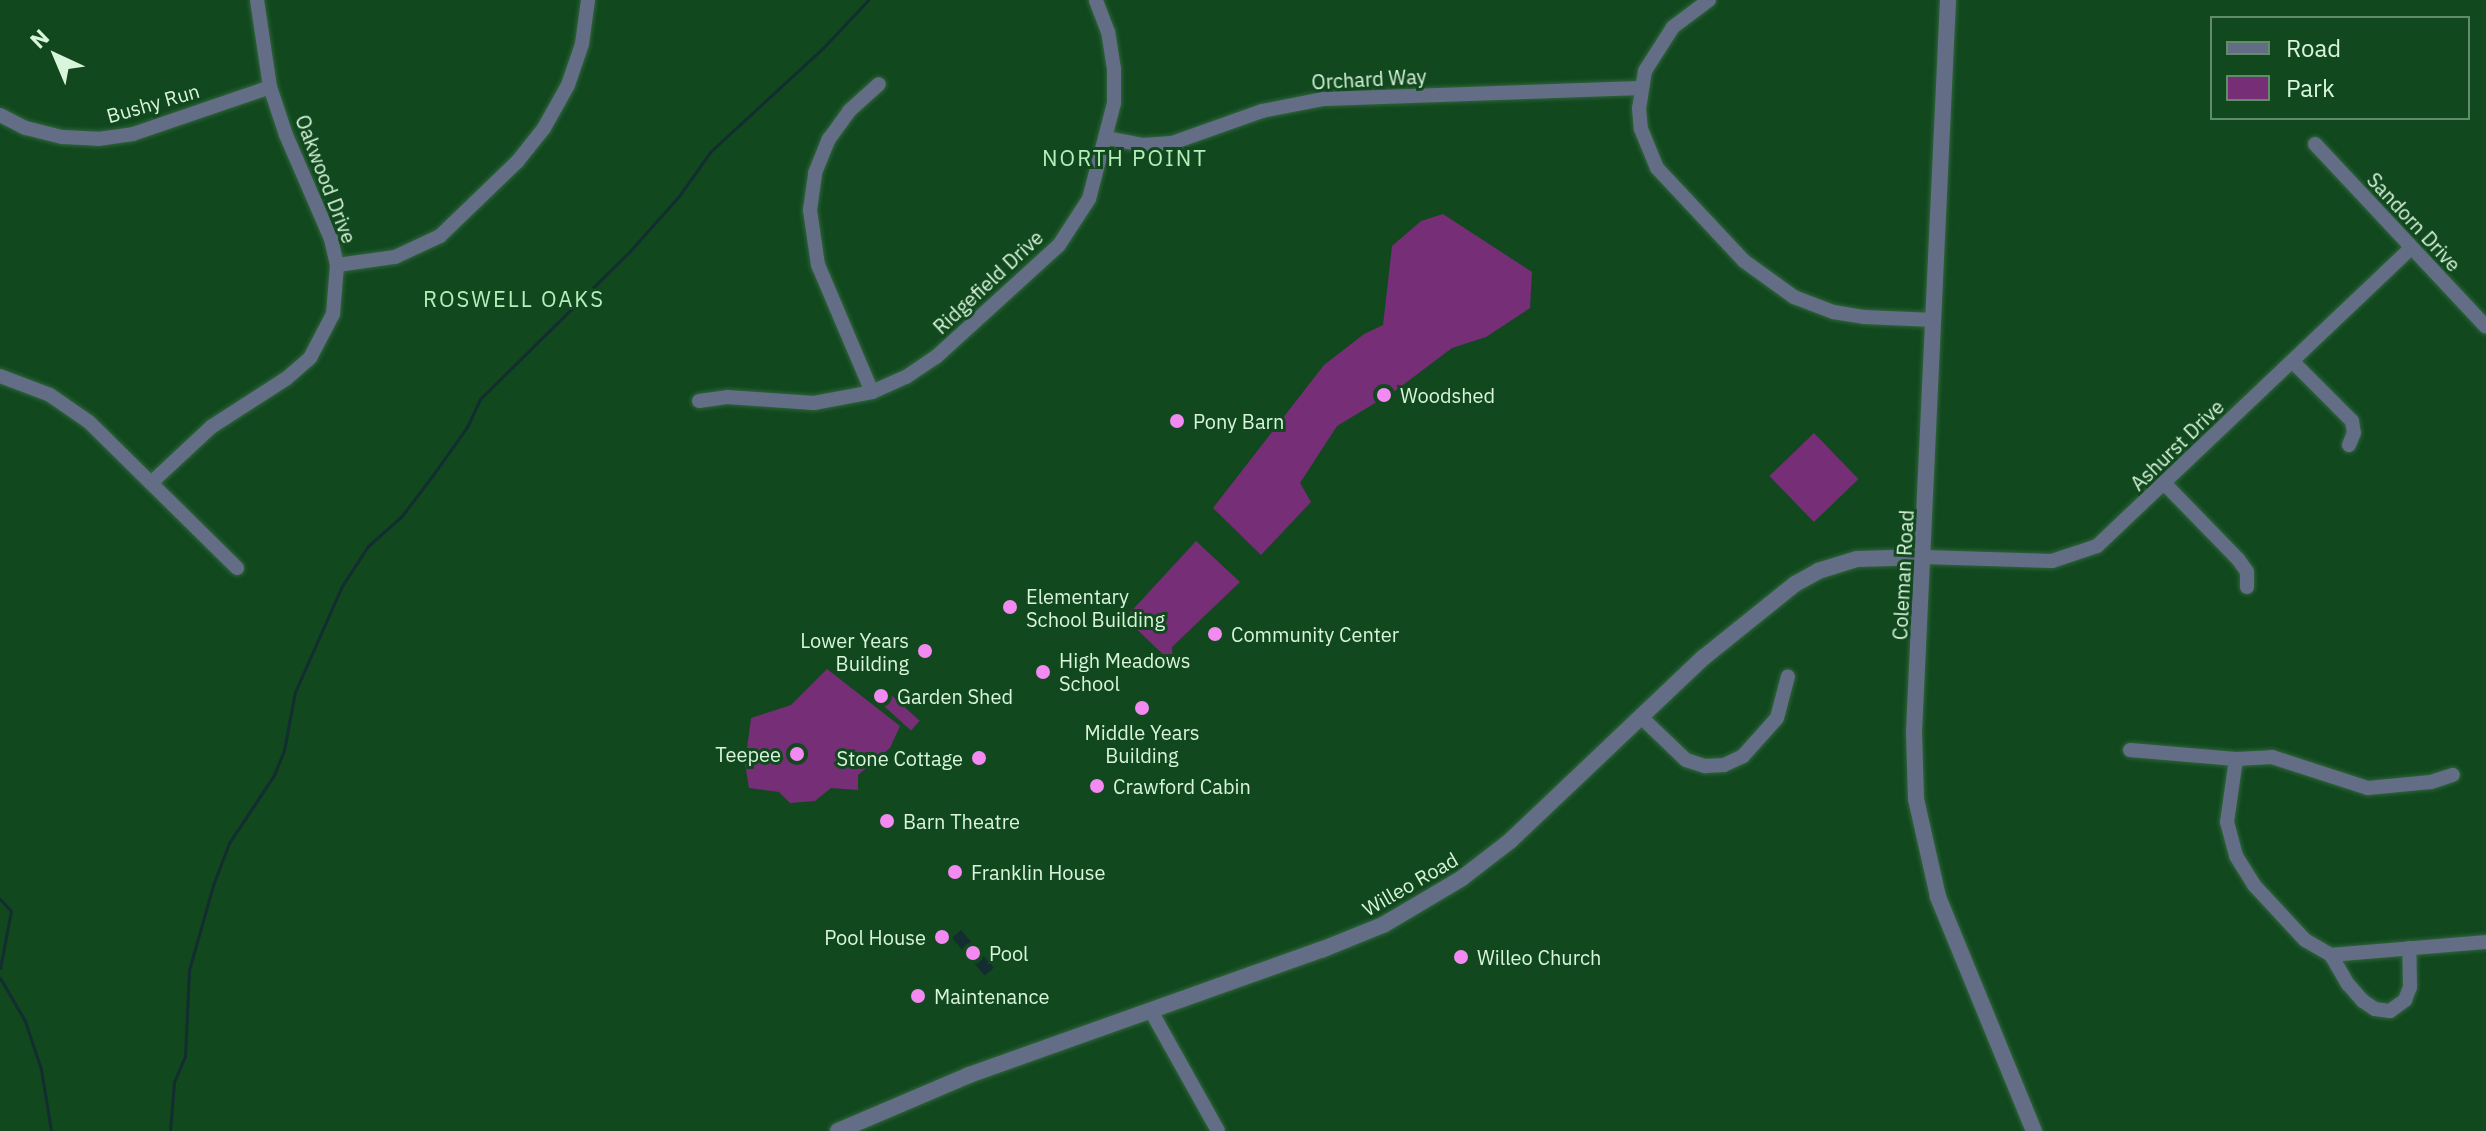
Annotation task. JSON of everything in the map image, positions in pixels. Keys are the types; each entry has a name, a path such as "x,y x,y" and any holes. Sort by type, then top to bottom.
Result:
{"street":[{"name":"Oakwood Drive","path":"151,483 211,427 287,378 310,358 333,314 337,265 331,239 286,135 270,87 257,0"},
{"path":"337,265 395,257 440,236 517,162 544,128 568,85 582,44 588,0"},
{"name":"Ridgefield Drive","path":"699,401 727,397 814,403 872,392 906,377 936,357 1059,245 1089,199 1114,103 1114,69 1108,32 1096,0"},
{"path":"1709,0 1661,40 1648,63 1641,88 1641,129 1657,168 1759,275 1794,297 1833,312 1934,320"},
{"name":"Coleman Road","path":"1948,0 1914,732 1921,832 1938,897 2034,1131"},
{"path":"872,392 818,265 810,210 815,173 829,139 849,111 879,84"},
{"name":"Bushy Run","path":"0,115 26,128 63,137 98,139 133,134 270,87"},
{"name":"Orchard Way","path":"1107,138 1142,145 1172,143 1262,111 1324,99 1641,88"},
{"name":"Sandorn Drive","path":"2315,144 2486,327"},
{"name":"Ashurst Drive","path":"1924,557 2039,561 2082,554 2109,537 2410,249"},
{"path":"2293,362 2352,421 2354,433 2349,445"},
{"path":"0,376 26,384 72,408 237,568"},
{"path":"2165,484 2238,559 2247,572 2247,587"},
{"name":"Willeo Road","path":"838,1131 969,1075 1362,934 1432,897 1527,826 1735,630 1807,577 1857,559 1924,557"},
{"path":"1641,717 1686,760 1705,766 1724,765 1743,756 1777,718 1788,676"},
{"path":"2130,750 2236,759 2272,757 2368,788 2431,782 2453,775"},
{"path":"2236,759 2227,822 2236,856 2254,885 2305,940 2331,955 2363,1001 2375,1009 2390,1011 2405,1000 2410,987 2409,948"},
{"path":"2331,955 2486,942"},
{"path":"1151,1011 1218,1131"}],"green space":[{"path":"1443,214 1532,272 1530,308 1486,337 1452,348 1395,391 1337,426 1300,483 1311,502 1261,555 1213,508 1324,365 1364,334 1383,325 1392,246 1421,221"},
{"path":"1814,433 1858,479 1814,522 1769,476"},
{"path":"1196,541 1240,582 1172,647 1173,664 1125,618"},
{"path":"827,669 900,726 890,748 858,775 858,790 831,788 815,801 790,803 779,792 749,788 745,764 751,718 791,705"},
{"path":"890,694 920,721 911,730 881,704"}],"water":[{"name":"Pool","path":"961,930 994,968 985,976 952,938"}],"waterway":[{"path":"170,1131 174,1082 185,1056 189,970 213,885 229,843 274,775 284,750 295,692 342,586 368,546 401,517 435,472 467,427 480,399 630,251 679,196 711,151 823,48 868,0"},
{"path":"0,899 11,911 0,968"},
{"path":"0,978 25,1021 41,1069 51,1131"}],"place":[{"name":"Woodshed","path":"1384,395"},
{"name":"Pony Barn","path":"1177,421"},
{"name":"Elementary School Building","path":"1010,607"},
{"name":"Community Center","path":"1215,634"},
{"name":"Lower Years Building","path":"925,651"},
{"name":"High Meadows School","path":"1043,672"},
{"name":"Garden Shed","path":"881,696"},
{"name":"Middle Years Building","path":"1142,708"},
{"name":"Teepee","path":"797,754"},
{"name":"Stone Cottage","path":"979,758"},
{"name":"Crawford Cabin","path":"1097,786"},
{"name":"Barn Theatre","path":"887,821"},
{"name":"Franklin House","path":"955,872"},
{"name":"Pool House","path":"942,937"},
{"name":"Pool","path":"973,953"},
{"name":"Willeo Church","path":"1461,957"},
{"name":"Maintenance","path":"918,996"}],"district":[{"name":"NORTH POINT","path":"1125,158"},
{"name":"ROSWELL OAKS","path":"514,299"}]}
